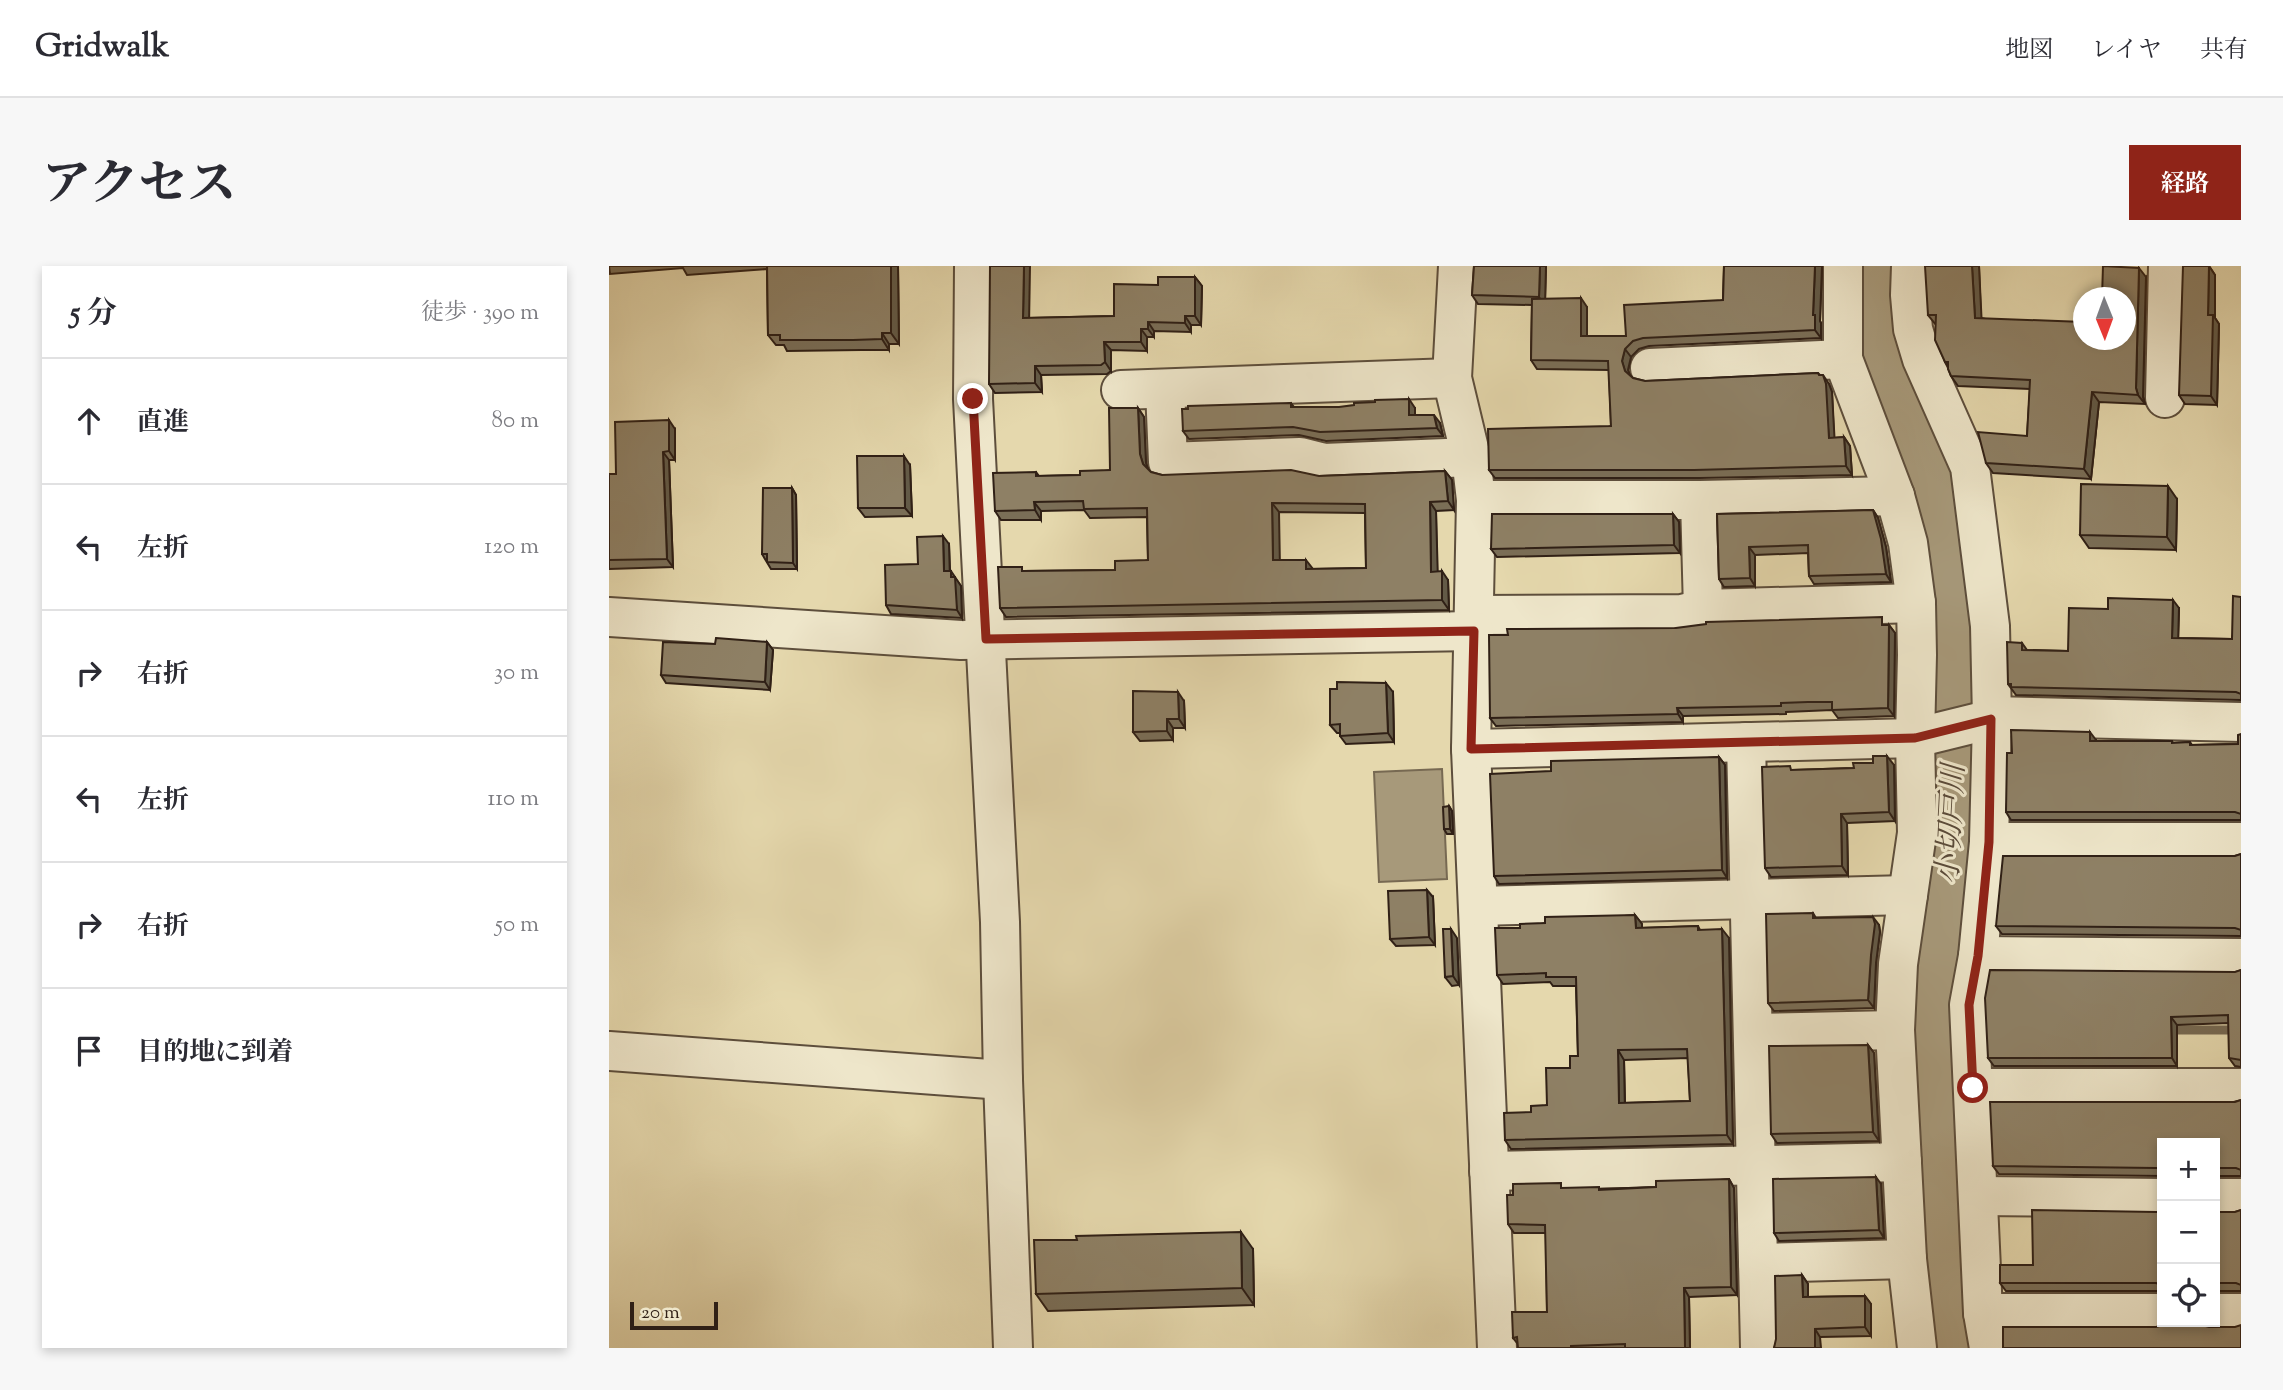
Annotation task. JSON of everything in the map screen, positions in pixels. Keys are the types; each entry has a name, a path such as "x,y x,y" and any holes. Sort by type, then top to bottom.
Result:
{"street":[{"path":"974,266 973,399 1000,922 1013,1348"},
{"path":"1458,266 1452,378 1471,457 1476,500 1471,749 1497,1348"},
{"path":"1843,266 1843,359 1895,496 1908,543 1916,603 1921,737 1917,833 1898,964 1895,1030 1907,1259 1917,1348"},
{"path":"1910,266 1913,329 1922,359 1970,467 1990,626 1989,842 1978,956 1969,1005 1986,1330 2157,1313"},
{"path":"2165,398 2168,266"},
{"path":"1650,368 1843,359"},
{"path":"1121,390 1452,378"},
{"path":"1165,389 1168,461 1300,457 1324,463 1471,457"},
{"path":"1476,500 1700,500 1895,496"},
{"path":"1700,500 1703,608"},
{"path":"609,617 961,640 1474,623 1682,614 1703,608 1916,603"},
{"path":"1471,749 1921,737 1989,718 2241,722"},
{"path":"1746,742 1760,1348"},
{"path":"1989,842 2241,842"},
{"path":"1478,906 1908,895"},
{"path":"1978,956 2241,958"},
{"path":"1753,1033 1895,1030"},
{"path":"609,1051 1003,1080"},
{"path":"1973,1088 2241,1088"},
{"path":"1489,1171 1902,1162"},
{"path":"1978,1196 2157,1198"},
{"path":"2220,1198 2241,1198"},
{"path":"1758,1263 1907,1259"},
{"path":"2220,1313 2241,1313"}],"shaded area":[{"path":"1442,769 1447,879 1379,882 1374,772"}],"building":[{"path":"767,266 891,266 891,333 882,333 882,339 853,340 780,340 780,335 768,335"},
{"path":"990,266 1024,266 1023,318 1114,316 1114,284 1158,285 1158,277 1195,277 1195,316 1185,316 1185,323 1148,322 1148,329 1141,329 1141,342 1104,342 1105,362 1101,365 1035,366 1035,383 989,384"},
{"path":"1474,266 1540,266 1539,297 1472,295"},
{"path":"1724,266 1815,266 1815,330 1643,338 1633,341 1625,349 1622,361 1625,371 1633,378 1645,381 1818,373 1823,375 1826,384 1829,438 1844,437 1846,466 1694,470 1489,470 1488,429 1611,426 1608,361 1531,360 1532,299 1581,298 1581,336 1626,336 1624,305 1723,300"},
{"path":"1925,266 1972,266 1975,318 2073,322 2073,350 2136,350 2136,287 2102,287 2103,266 2139,268 2138,395 2092,392 2084,469 1986,463 1978,432 2027,436 2030,380 1951,376 1948,362 1945,362 1935,340 1936,315 1928,315"},
{"path":"2183,266 2209,266 2208,315 2213,315 2211,396 2179,395"},
{"path":"1409,399 1409,415 1434,415 1437,428 1320,432 1293,427 1183,431 1182,409 1188,409 1188,406 1291,403 1291,407 1339,407 1375,400"},
{"path":"1109,408 1138,408 1143,464 1151,472 1162,475 1291,470 1319,476 1445,471 1448,501 1430,502 1431,572 1442,571 1442,600 1000,608 998,567 1022,567 1022,571 1115,570 1115,561 1148,560 1147,508 1084,509 1083,501 1034,502 1035,510 995,511 993,473 1080,475 1080,471 1110,470","holes":["1272,503 1365,504 1366,568 1306,569 1306,560 1273,560"]},
{"path":"669,420 669,451 663,452 667,559 609,560 609,474 616,474 615,422"},
{"path":"857,456 904,456 905,508 858,508"},
{"path":"2081,484 2168,486 2167,537 2080,535"},
{"path":"763,488 792,488 793,563 767,562 767,554 762,554"},
{"path":"1873,510 1886,574 1809,576 1808,545 1749,547 1750,578 1719,579 1717,514"},
{"path":"1492,514 1673,514 1674,545 1491,549"},
{"path":"943,536 944,571 951,571 951,577 955,577 957,610 886,605 885,565 918,564 917,537"},
{"path":"2233,596 2241,597 2241,694 2011,687 2011,684 2008,684 2007,642 2022,643 2022,650 2068,651 2069,608 2108,609 2108,598 2173,600 2172,638 2232,639"},
{"path":"1882,617 1882,625 1889,625 1888,708 1832,710 1832,702 1808,702 1781,703 1781,706 1677,708 1678,714 1490,718 1489,635 1508,635 1507,629 1676,628 1706,622"},
{"path":"716,638 767,642 765,682 661,675 663,642 715,644"},
{"path":"1337,682 1386,683 1388,733 1340,736 1340,724 1330,725 1330,689 1337,689"},
{"path":"1133,691 1178,692 1179,719 1167,719 1167,731 1133,732"},
{"path":"2011,730 2090,732 2090,741 2172,741 2190,742 2190,745 2238,744 2238,735 2241,734 2241,814 2006,812 2007,753 2012,753"},
{"path":"1873,756 1887,756 1889,812 1841,814 1842,866 1765,868 1762,767 1790,766 1791,770 1854,768 1853,763 1873,763"},
{"path":"1719,757 1722,870 1494,876 1490,774 1551,771 1551,761"},
{"path":"1449,806 1450,829 1444,829 1443,807"},
{"path":"2241,854 2241,930 1996,926 2003,856"},
{"path":"1427,890 1429,937 1390,939 1388,891"},
{"path":"1813,913 1813,918 1873,917 1875,924 1868,1000 1768,1003 1766,914"},
{"path":"1635,915 1636,928 1698,926 1698,930 1722,929 1727,1135 1505,1140 1504,1113 1531,1112 1531,1106 1547,1105 1546,1068 1570,1068 1570,1056 1578,1056 1576,977 1546,977 1546,973 1497,975 1495,928 1520,928 1520,924 1545,923 1545,917","holes":["1687,1049 1690,1101 1619,1103 1618,1050"]},
{"path":"1443,929 1451,929 1453,976 1445,977"},
{"path":"1990,970 2241,970 2241,1060 2229,1058 2228,1015 2171,1017 2172,1058 1988,1058 1985,998"},
{"path":"1868,1045 1873,1132 1771,1134 1769,1046"},
{"path":"2241,1100 2241,1170 2220,1168 2220,1138 2157,1138 2157,1168 1993,1166 1990,1102"},
{"path":"1876,1177 1879,1230 1774,1233 1773,1179"},
{"path":"1729,1179 1731,1287 1684,1288 1685,1348 1625,1348 1625,1344 1518,1348 1517,1337 1513,1338 1512,1312 1547,1312 1545,1225 1508,1224 1507,1195 1513,1195 1513,1184 1561,1183 1561,1188 1599,1187 1599,1190 1656,1187 1656,1181"},
{"path":"2032,1210 2157,1212 2157,1283 2000,1283 2000,1265 2033,1265"},
{"path":"2241,1210 2241,1285 2220,1283 2220,1212"},
{"path":"1241,1232 1242,1288 1036,1294 1034,1240 1077,1240 1076,1236"},
{"path":"1802,1275 1803,1297 1865,1296 1865,1327 1815,1329 1815,1348 1774,1348 1775,1276"},
{"path":"2241,1325 2241,1348 2003,1348 2003,1327"}],"waterway":[{"name":"小切戸川","path":"1879,266 1877,311 1888,371 1922,457 1942,527 1954,617 1951,693 1957,770 1955,845 1929,1005 1946,1309 1953,1348"},
{"path":"2166,1030 2241,1030"}],"route":[{"path":"973,399 986,639 1474,631 1471,749 1915,738 1991,719 1989,842 1978,956 1969,1005 1973,1088"}]}
